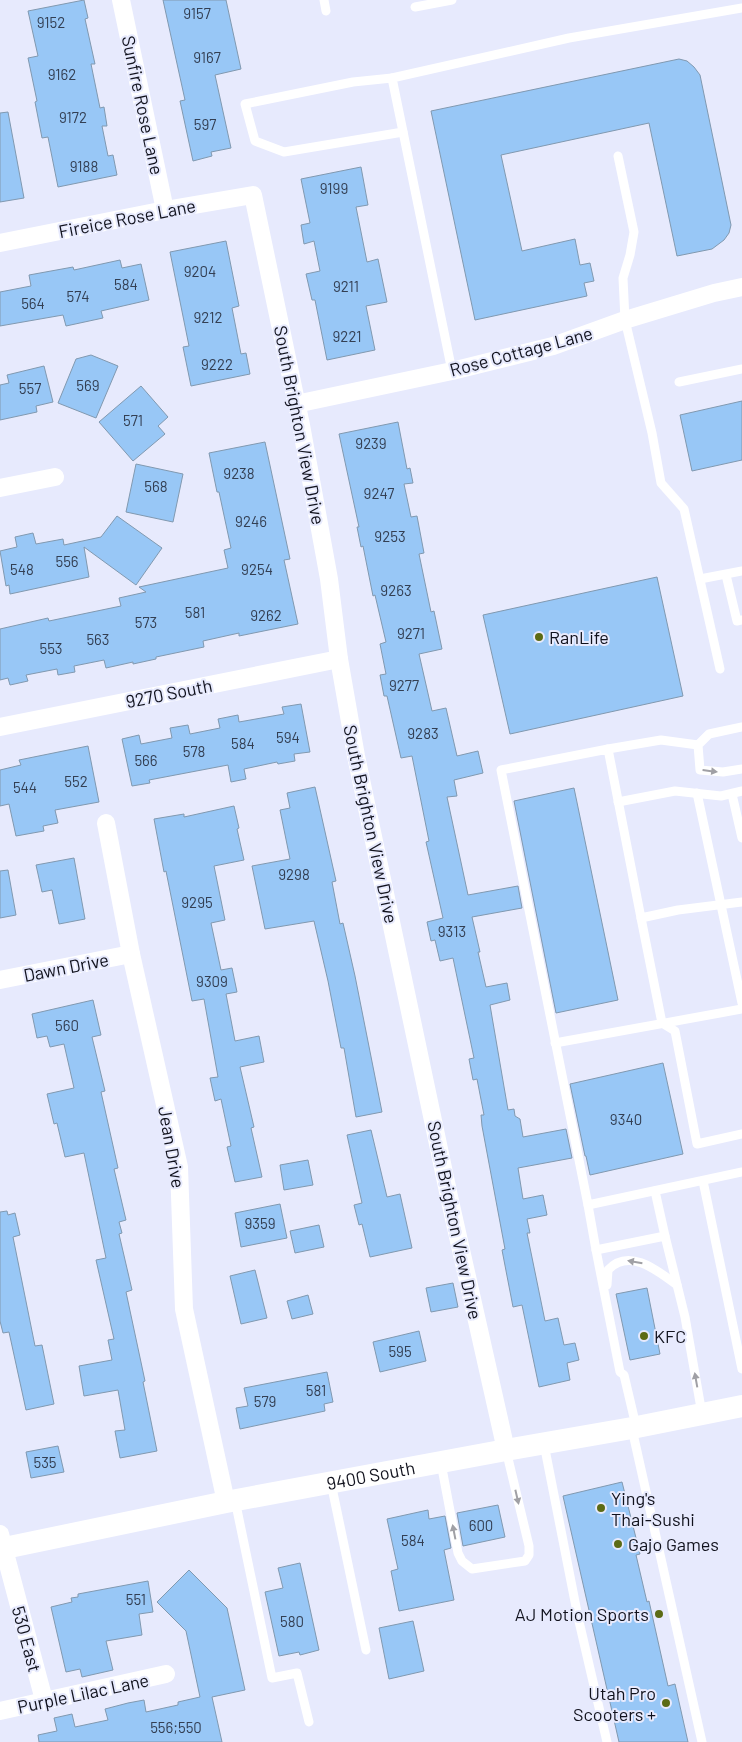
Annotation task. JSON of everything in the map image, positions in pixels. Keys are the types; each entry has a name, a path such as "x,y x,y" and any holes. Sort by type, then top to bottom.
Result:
{"street":[{"name":"Sunfire Rose Lane","path":"121,0 165,210"},
{"name":"Fireice Rose Lane","path":"0,243 165,210 253,195"},
{"name":"South Brighton View Drive","path":"253,195 296,404 329,579 339,659 360,776 450,1201 506,1450"},
{"name":"Rose Cottage Lane","path":"296,404 452,371 552,346 625,320 714,293 742,287"},
{"path":"0,488 55,476"},
{"name":"9270 South","path":"0,727 339,659"},
{"name":"Jean Drive","path":"106,823 131,954 179,1167 184,1309 230,1501"},
{"name":"Dawn Drive","path":"0,980 131,954"},
{"name":"9400 South","path":"1,1544 330,1482 634,1428 742,1406"},
{"name":"530 East","path":"1,1544 44,1700"},
{"name":"Purple Lilac Lane","path":"0,1711 166,1674"}],"lane":[{"path":"324,0 326,11"},
{"path":"416,7 452,0"},
{"path":"403,132 284,152 254,140 245,104 353,82 392,78 569,38 742,8"},
{"path":"392,78 452,371"},
{"path":"618,156 634,232 623,278 625,320 652,433 661,482 684,509 720,669"},
{"path":"679,382 742,369"},
{"path":"700,580 742,571"},
{"path":"726,575 737,621 742,620"},
{"path":"698,745 710,734 742,727"},
{"path":"624,1375 620,1372 618,1364 501,770 661,740 698,745"},
{"path":"698,745 700,770 723,772 742,769"},
{"path":"608,749 662,1024"},
{"path":"618,802 675,791 721,796 742,792"},
{"path":"697,794 740,985 742,1003"},
{"path":"732,794 742,838"},
{"path":"641,918 678,910 742,902"},
{"path":"555,1043 742,1009"},
{"path":"662,1024 675,1031 697,1144 742,1134"},
{"path":"588,1205 742,1172"},
{"path":"702,1180 738,1323 742,1369"},
{"path":"655,1191 690,1346 702,1414"},
{"path":"596,1250 665,1236"},
{"path":"677,1285 654,1268 637,1261 623,1261 613,1264 608,1270 606,1280 625,1371 624,1375 634,1428 702,1742"},
{"path":"544,1444 578,1617 607,1742"},
{"path":"440,1462 458,1553 462,1561 472,1569 525,1560 529,1554 529,1546 506,1450"},
{"path":"330,1482 366,1650"},
{"path":"230,1501 272,1678 297,1672 309,1722"}],"building":[{"path":"84,0 88,18 85,19 95,64 91,64 100,108 104,107 107,126 102,126 108,156 113,155 117,175 58,187 48,137 42,138 35,102 37,101 28,58 38,56 28,11"},
{"path":"163,0 226,0 241,69 215,75 231,148 211,152 212,156 193,161 180,101 185,100"},
{"path":"679,59 687,61 700,75 731,225 729,233 724,240 712,249 677,256 649,123 501,155 522,251 575,239 580,265 590,263 594,281 584,283 587,296 475,320 431,111"},
{"path":"8,112 24,198 0,202 0,113"},
{"path":"361,167 368,205 356,207 367,262 378,259 387,302 366,306 375,350 327,360 315,300 312,300 306,274 320,271 314,241 304,244 301,225 310,223 301,179"},
{"path":"226,241 239,306 232,308 241,354 246,353 250,374 191,386 183,347 189,346 170,252"},
{"path":"120,260 122,268 141,264 149,300 101,311 103,318 66,326 63,315 0,326 0,292 31,286 29,275 73,267 74,270"},
{"path":"91,355 118,366 96,418 58,403 76,359"},
{"path":"44,366 53,402 36,406 37,412 0,420 0,385 9,383 7,375"},
{"path":"141,386 168,417 158,426 165,434 133,461 99,422"},
{"path":"742,401 742,460 692,471 680,415"},
{"path":"398,422 407,469 410,468 413,483 404,484 411,517 417,516 424,553 419,554 431,612 434,611 442,649 419,654 432,711 446,708 457,756 478,751 483,773 454,780 457,796 447,797 468,895 518,886 522,908 472,917 486,987 507,983 510,1000 490,1005 508,1110 514,1109 515,1116 520,1119 523,1137 566,1129 572,1158 518,1168 523,1199 543,1195 547,1215 527,1219 530,1233 527,1233 545,1321 558,1318 564,1345 575,1343 579,1360 567,1363 570,1380 539,1387 522,1305 513,1307 502,1250 505,1249 482,1126 481,1115 484,1115 477,1079 473,1080 469,1059 474,1058 453,958 440,961 435,940 431,941 427,922 443,918 426,842 429,841 412,756 401,758 387,696 384,696 380,675 386,674 380,644 386,642 375,595 373,596 363,546 361,547 357,527 359,527 339,434"},
{"path":"265,442 290,559 284,560 298,624 239,636 239,633 203,641 204,647 133,664 133,662 106,668 104,660 74,666 75,672 58,675 57,669 26,675 28,681 10,685 8,678 0,680 0,629 48,618 49,621 121,606 119,598 146,592 139,587 228,568 224,550 231,548 209,453"},
{"path":"136,464 183,474 173,522 126,512"},
{"path":"117,516 162,548 136,585 84,547 89,577 10,594 9,585 6,586 0,551 17,547 15,537 33,533 36,544 63,539 64,545 101,537"},
{"path":"657,577 683,696 510,734 483,615"},
{"path":"301,704 310,752 294,754 295,761 278,764 277,762 244,769 246,779 231,782 228,765 149,780 150,783 132,786 122,739 139,735 141,744 172,738 170,728 188,725 190,734 220,728 218,719 238,715 239,722 284,714 282,707"},
{"path":"88,746 99,802 55,810 58,823 43,826 44,831 16,836 9,804 0,806 0,770 21,765 19,760"},
{"path":"315,787 336,881 332,882 340,924 343,923 355,976 382,1112 356,1117 344,1048 341,1048 314,921 265,929 252,866 290,859 280,810 290,808 287,793"},
{"path":"574,788 618,1000 556,1013 514,801"},
{"path":"234,806 244,860 214,866 225,920 211,923 221,970 232,968 237,992 226,994 235,1041 259,1036 264,1062 240,1067 254,1127 251,1128 262,1177 235,1182 227,1147 231,1146 221,1099 215,1101 210,1078 218,1077 204,999 192,1001 154,819 184,814 184,817"},
{"path":"74,858 85,919 59,924 52,890 42,892 36,865"},
{"path":"8,870 16,915 0,918 0,871"},
{"path":"93,1000 101,1035 92,1037 105,1091 101,1092 118,1168 114,1169 126,1220 119,1222 122,1233 119,1234 132,1290 126,1292 145,1381 143,1382 157,1451 120,1458 115,1431 125,1430 118,1390 84,1396 79,1366 112,1360 108,1340 114,1339 96,1260 106,1258 84,1153 65,1157 57,1123 54,1124 47,1094 74,1088 64,1044 50,1047 47,1036 37,1038 32,1014"},
{"path":"663,1063 683,1154 590,1175 570,1084"},
{"path":"371,1130 387,1197 400,1194 412,1248 370,1257 362,1224 359,1225 354,1205 362,1203 347,1135"},
{"path":"308,1160 313,1185 284,1190 280,1165"},
{"path":"280,1204 287,1238 241,1247 235,1213"},
{"path":"7,1211 8,1215 15,1213 20,1235 13,1237 35,1346 42,1345 54,1404 26,1410 9,1332 3,1333 0,1321 0,1212"},
{"path":"319,1225 324,1247 295,1253 290,1231"},
{"path":"255,1270 267,1318 241,1324 230,1276"},
{"path":"453,1283 458,1307 431,1312 426,1288"},
{"path":"647,1288 660,1354 630,1360 616,1294"},
{"path":"308,1295 313,1314 292,1319 287,1301"},
{"path":"419,1331 426,1361 380,1372 373,1342"},
{"path":"327,1372 333,1402 324,1404 325,1411 240,1429 236,1408 248,1406 244,1388"},
{"path":"58,1446 64,1472 31,1478 26,1452"},
{"path":"622,1482 640,1554 636,1555 647,1602 649,1601 668,1686 675,1684 688,1742 619,1742 563,1496"},
{"path":"498,1505 505,1537 463,1546 457,1513"},
{"path":"428,1510 429,1519 445,1516 451,1548 444,1550 454,1600 399,1611 391,1571 398,1569 387,1519"},
{"path":"300,1563 319,1650 300,1655 299,1652 279,1656 265,1592 283,1588 278,1568"},
{"path":"189,1570 227,1608 245,1690 212,1697 222,1742 39,1742 38,1735 57,1731 54,1718 72,1714 75,1727 108,1720 105,1709 128,1703 144,1700 146,1712 178,1705 178,1702 200,1697 186,1631 157,1602"},
{"path":"148,1581 153,1612 139,1614 142,1635 106,1641 113,1670 82,1677 80,1669 66,1672 51,1607 72,1602 71,1598 78,1597 78,1594"},
{"path":"413,1621 424,1671 389,1679 379,1628"}],"place":[{"name":"RanLife","path":"539,637"},
{"name":"KFC","path":"644,1336"},
{"name":"Ying's Thai-Sushi","path":"601,1508"},
{"name":"Gajo Games","path":"618,1544"},
{"name":"AJ Motion Sports","path":"659,1614"},
{"name":"Utah Pro Scooters +","path":"666,1703"}]}
